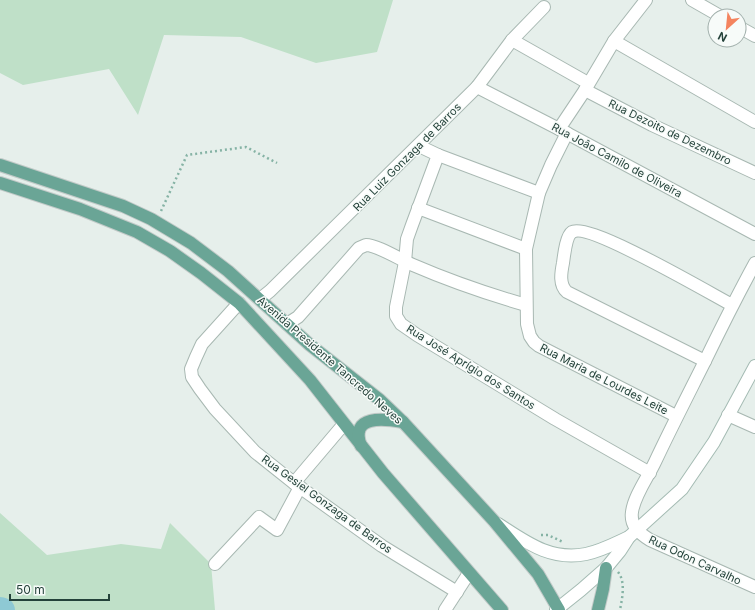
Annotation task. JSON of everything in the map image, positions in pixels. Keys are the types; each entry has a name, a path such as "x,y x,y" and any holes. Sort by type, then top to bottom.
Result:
{"main road":[{"name":"Avenida Presidente Tancredo Neves","path":"0,165 123,206 150,219 191,243 228,271 310,345 380,400 403,422 494,521 538,574 558,610"},
{"name":"Avenida Presidente Tancredo Neves","path":"0,183 80,209 136,232 170,251 202,273 239,303 310,380 383,474 502,610"},
{"path":"362,447 358,438 360,431 366,422 374,419 384,419 403,422"},
{"path":"598,610 606,568"}],"street":[{"name":"Rua Maria de Lourdes Leite","path":"646,0 614,41 586,86 563,131 539,193 526,249 527,324 530,336 534,342 548,351 676,416"},
{"path":"692,0 707,9"},
{"name":"Rua Luiz Gonzaga de Barros","path":"260,299 419,146 477,87 512,40 544,7"},
{"name":"Rua Dezoito de Dezembro","path":"512,40 652,125 755,173"},
{"path":"614,41 755,122"},
{"name":"Rua João Camilo de Oliveira","path":"477,87 563,131 755,234"},
{"path":"419,146 438,155 539,193"},
{"name":"Rua José Aprígio dos Santos","path":"438,155 407,239 405,262 396,307 396,316 401,324 555,420 650,473"},
{"path":"418,208 526,249"},
{"path":"705,361 571,295 565,290 562,282 562,271 567,240 574,231 612,241 732,305"},
{"path":"287,324 298,317 363,245 369,245 405,262 471,288 526,305"},
{"path":"633,534 632,511 635,499 650,473 676,416 755,263"},
{"name":"Rua Gesiel Gonzaga de Barros","path":"239,303 202,344 191,369 192,377 215,409 255,452 297,485 382,546 457,592"},
{"path":"558,610 606,568 633,534 682,489 714,442 755,366"},
{"path":"728,415 755,427"},
{"path":"215,564 259,517 277,530 297,485 344,424"},
{"path":"494,521 533,546 562,556 587,554 633,534"},
{"name":"Rua Odon Carvalho","path":"633,534 650,540 755,587"},
{"path":"445,610 469,573"}],"path":[{"path":"161,212 187,155 246,147 277,163"}],"green space":[{"path":"0,0 393,0 377,52 316,63 241,37 164,35 138,115 109,69 23,85 0,73"},
{"path":"0,513 47,555 121,544 161,549 170,523 211,564 215,610 0,610"}]}
